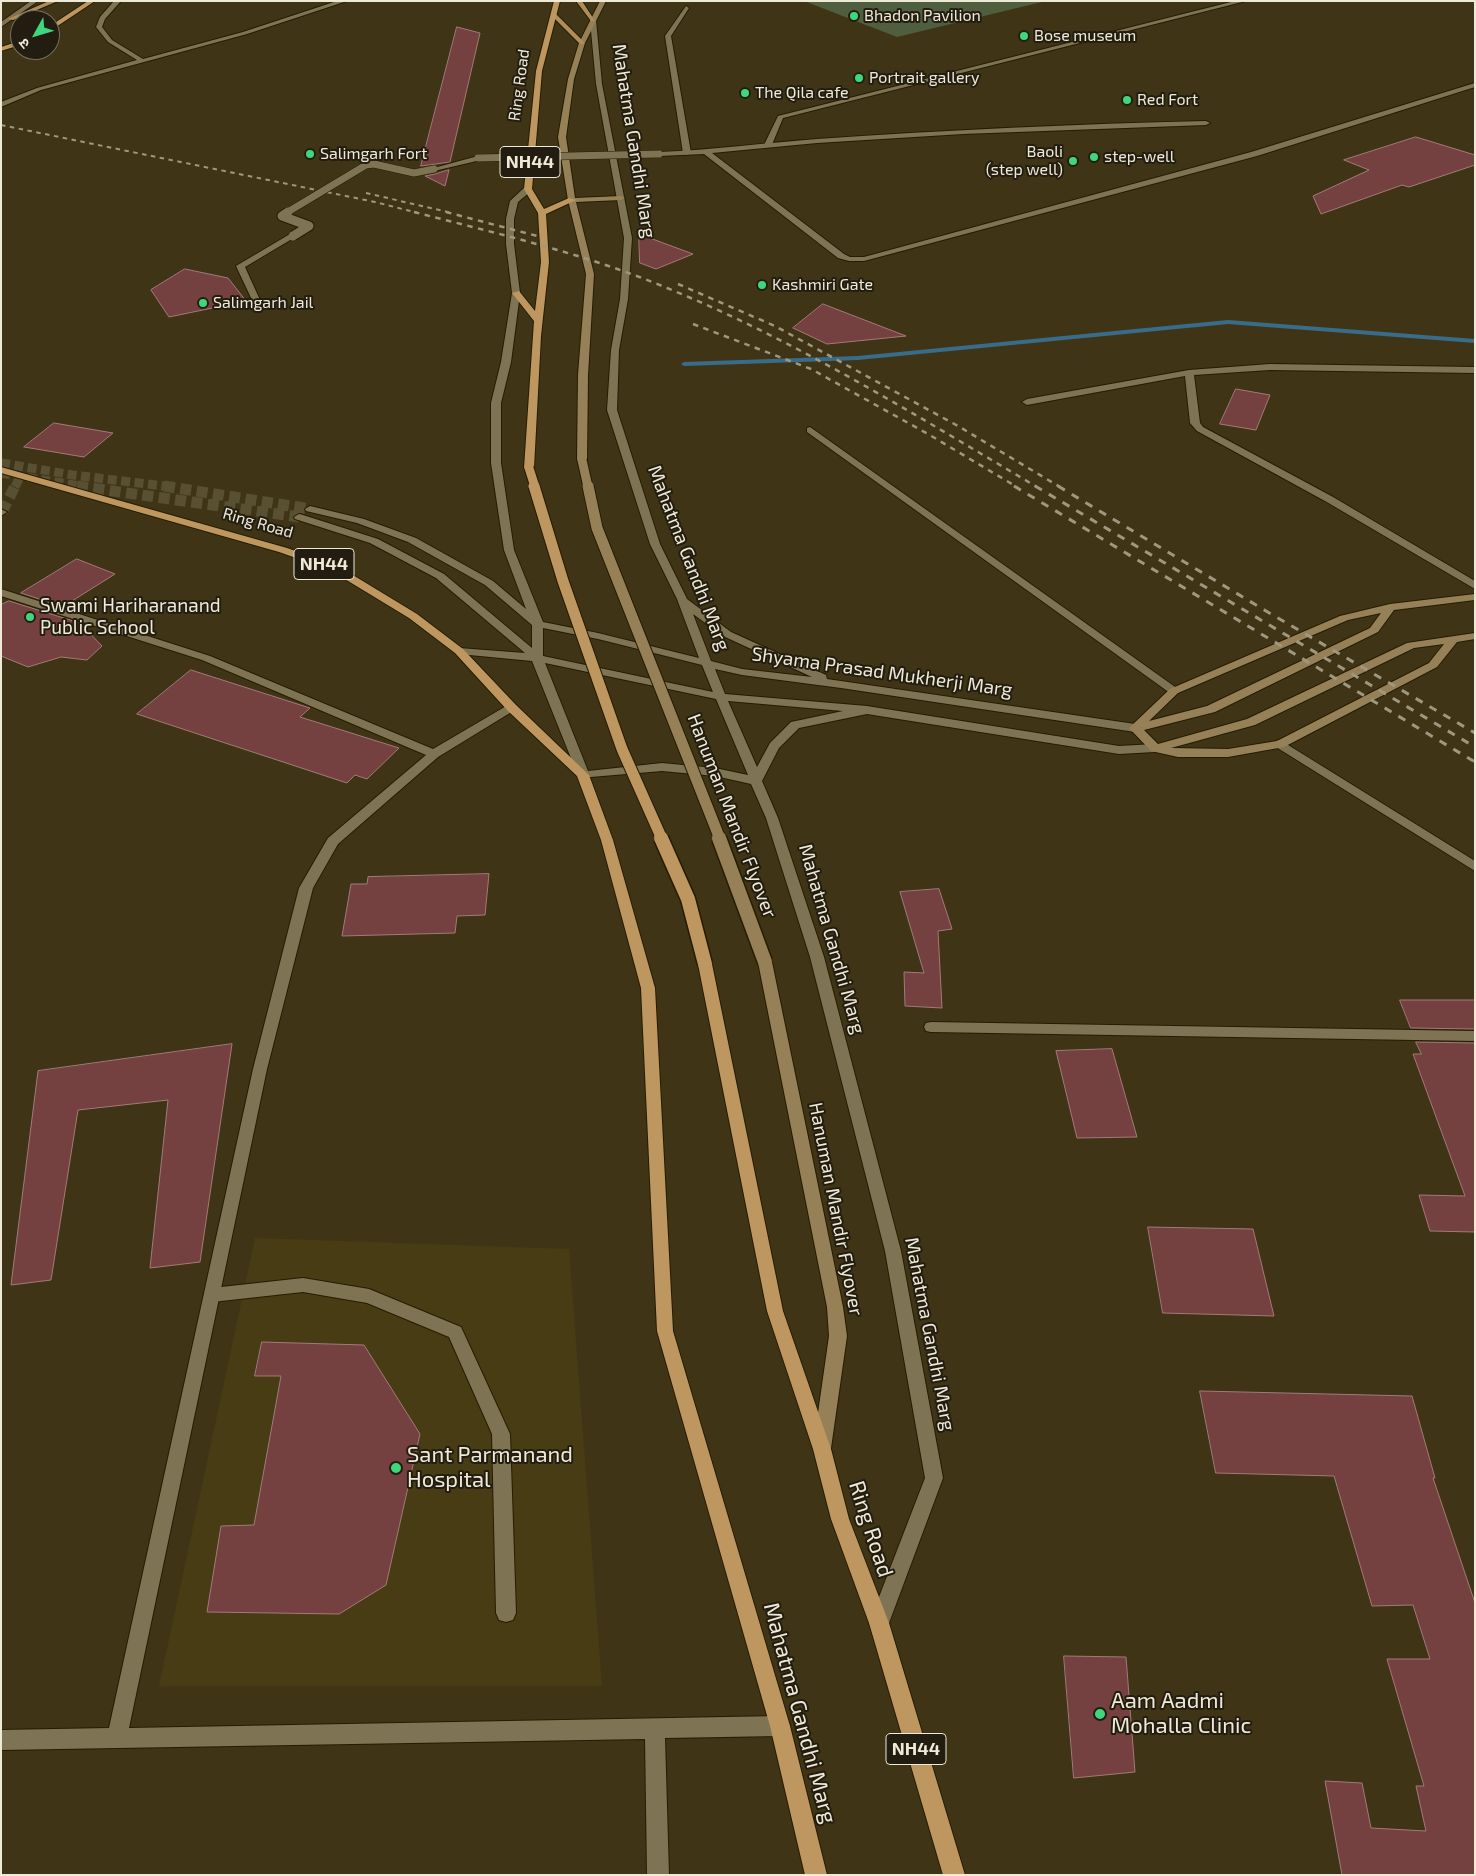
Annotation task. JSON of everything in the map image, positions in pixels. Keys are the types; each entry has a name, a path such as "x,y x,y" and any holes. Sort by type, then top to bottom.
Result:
{"highway":[{"path":"60,22 92,1"},
{"name":"Ring Road","path":"528,190 539,71 557,1"},
{"name":"NH44","path":"528,190 542,213 545,262 538,320"},
{"path":"542,213 572,200"},
{"path":"516,293 538,320 530,468 563,581 622,749 688,899 705,964 775,1311 822,1449"},
{"name":"Ring Road","path":"1,470 283,550 334,568 413,616 458,651 512,708 583,775"},
{"name":"Mahatma Gandhi Marg","path":"583,775 608,840 648,988 665,1331 780,1726 816,1875"},
{"name":"Ring Road","path":"822,1449 840,1520 879,1623"},
{"name":"NH44","path":"879,1623 954,1875"}],"main road":[{"path":"34,10 55,1"},
{"path":"579,1 593,20"},
{"name":"Mahatma Gandhi Marg","path":"572,200 562,137 571,79 582,43 603,1"},
{"path":"553,14 582,43"},
{"path":"572,200 622,198"},
{"name":"Hanuman Mandir Flyover","path":"572,200 590,274 583,375 582,460 597,528 732,872 765,962 835,1307 838,1336 822,1449"},
{"path":"1155,748 1135,728 1174,691 1344,618 1390,607 1475,597"},
{"name":"Shyama Prasad Mukherji Marg","path":"1135,728 1211,709 1260,686 1374,630 1390,607"},
{"name":"Shyama Prasad Mukherji Marg","path":"1155,748 1251,722 1411,646 1475,636"},
{"name":"Shyama Prasad Mukherji Marg","path":"1155,748 1178,753 1228,754 1280,744 1432,665 1453,640"}],"street":[{"path":"24,10 35,1"},
{"path":"118,1 102,18 99,27 110,41 142,61"},
{"path":"1,104 39,89 244,33 344,1"},
{"path":"768,145 780,117 1243,1"},
{"path":"686,8 668,36 687,153"},
{"name":"Mahatma Gandhi Marg","path":"593,20 599,84 622,198 628,238 624,299 615,350 612,410 656,544 682,599 706,662 772,818 817,957 893,1251 934,1478 879,1623"},
{"path":"706,152 841,256 849,259 864,259 1254,154 1475,84"},
{"path":"256,300 240,266 309,226 282,216 366,165 374,164 414,173 478,158 687,153 768,145 935,134 1206,123"},
{"path":"528,190 514,201 510,219 510,244 516,293 506,362 496,402 496,463 509,550 538,624 537,658 583,775 662,767 715,772 756,781 774,746 795,725 867,710"},
{"path":"1027,402 1189,373 1270,367 1475,370"},
{"path":"1189,373 1195,423 1200,429 1329,499 1475,586"},
{"path":"810,430 1174,691"},
{"path":"310,509 360,521 412,540 489,583 538,624"},
{"path":"299,517 374,541 440,576 537,658"},
{"path":"1,592 206,658 434,754"},
{"path":"682,599 727,634 790,664 841,684"},
{"name":"Shyama Prasad Mukherji Marg","path":"538,624 598,636 742,672 841,684 1135,728"},
{"path":"458,651 537,658 721,697"},
{"name":"Shyama Prasad Mukherji Marg","path":"721,697 867,710 1119,750 1155,748"},
{"path":"117,1738 260,1069 306,888 333,841 434,754 512,708"},
{"path":"1280,744 1475,867"},
{"path":"931,1027 1475,1036"},
{"path":"212,1295 303,1284 368,1296 455,1332 501,1434 506,1613"},
{"path":"1,1740 780,1726"},
{"path":"655,1729 658,1875"}],"shaded area":[{"name":"Sant Parmanand Hospital","path":"255,1238 569,1249 602,1686 159,1686"}],"green space":[{"path":"804,1 1046,1 897,37"}],"building":[{"path":"457,27 480,33 450,162 421,166"},
{"path":"1416,137 1475,155 1475,165 1409,187 1402,185 1321,214 1313,196 1369,170 1344,160"},
{"path":"449,170 445,186 425,176 435,174"},
{"path":"639,234 693,254 656,269 640,263"},
{"path":"185,269 228,278 246,301 169,317 151,290"},
{"path":"823,304 906,336 827,344 793,328"},
{"path":"1236,389 1270,395 1256,430 1220,424"},
{"path":"54,423 113,433 84,457 24,447"},
{"path":"77,559 115,574 64,606 66,608 21,593"},
{"path":"9,601 80,623 102,646 87,660 61,657 28,667 1,656 1,605"},
{"path":"191,670 310,708 300,717 399,748 367,779 355,775 347,783 137,714"},
{"path":"489,874 485,915 457,916 455,933 342,936 351,884 367,884 368,877"},
{"path":"939,889 952,929 938,931 942,1008 905,1006 904,972 924,973 900,892"},
{"path":"1400,1000 1475,1000 1475,1029 1411,1028"},
{"path":"1416,1042 1475,1043 1475,1232 1430,1231 1419,1195 1465,1196 1413,1054 1421,1054"},
{"path":"232,1044 200,1262 150,1268 168,1100 78,1110 51,1280 11,1285 38,1071"},
{"path":"1112,1049 1137,1137 1077,1138 1056,1051"},
{"path":"1148,1227 1253,1229 1274,1316 1163,1313"},
{"path":"262,1342 364,1345 420,1434 386,1585 339,1614 207,1612 221,1526 254,1525 281,1376 255,1376"},
{"path":"1200,1391 1412,1396 1435,1478 1433,1478 1475,1603 1475,1875 1342,1875 1325,1781 1362,1783 1371,1828 1426,1831 1416,1786 1424,1786 1387,1659 1430,1659 1413,1605 1372,1606 1334,1476 1216,1473"},
{"name":"Aam Aadmi Mohalla Clinic","path":"1064,1656 1126,1657 1135,1772 1074,1778"}],"waterway":[{"path":"684,364 858,358 1228,322 1475,341"}],"tunnel":[{"path":"1,463 73,475 165,486"},
{"path":"1,473 86,487"},
{"path":"15,487 20,477"},
{"path":"2,512 15,486"},
{"path":"77,486 299,517"},
{"path":"165,486 172,487"},
{"path":"165,486 310,509"}],"railway":[{"path":"1,125 375,202 418,213"},
{"path":"366,193 452,213"},
{"path":"414,212 574,255 636,276 715,309 763,331 856,381 1037,487"},
{"path":"446,212 541,237"},
{"path":"678,284 775,326 958,426 1060,487"},
{"path":"693,324 811,369 928,434 1017,487"},
{"path":"1014,486 1475,762"},
{"path":"1035,486 1475,747"},
{"path":"1058,486 1266,611 1475,733"}],"place":[{"name":"Bhadon Pavilion","path":"854,16"},
{"name":"Bose museum","path":"1024,36"},
{"name":"Portrait gallery","path":"859,78"},
{"name":"The Qila cafe","path":"745,93"},
{"name":"Red Fort","path":"1127,100"},
{"name":"Salimgarh Fort","path":"310,154"},
{"name":"step-well","path":"1094,157"},
{"name":"Baoli (step well)","path":"1073,161"},
{"name":"Kashmiri Gate","path":"762,285"},
{"name":"Salimgarh Jail","path":"203,303"},
{"name":"Swami Hariharanand Public School","path":"30,617"},
{"name":"Sant Parmanand Hospital","path":"396,1468"},
{"name":"Aam Aadmi Mohalla Clinic","path":"1100,1714"}]}
